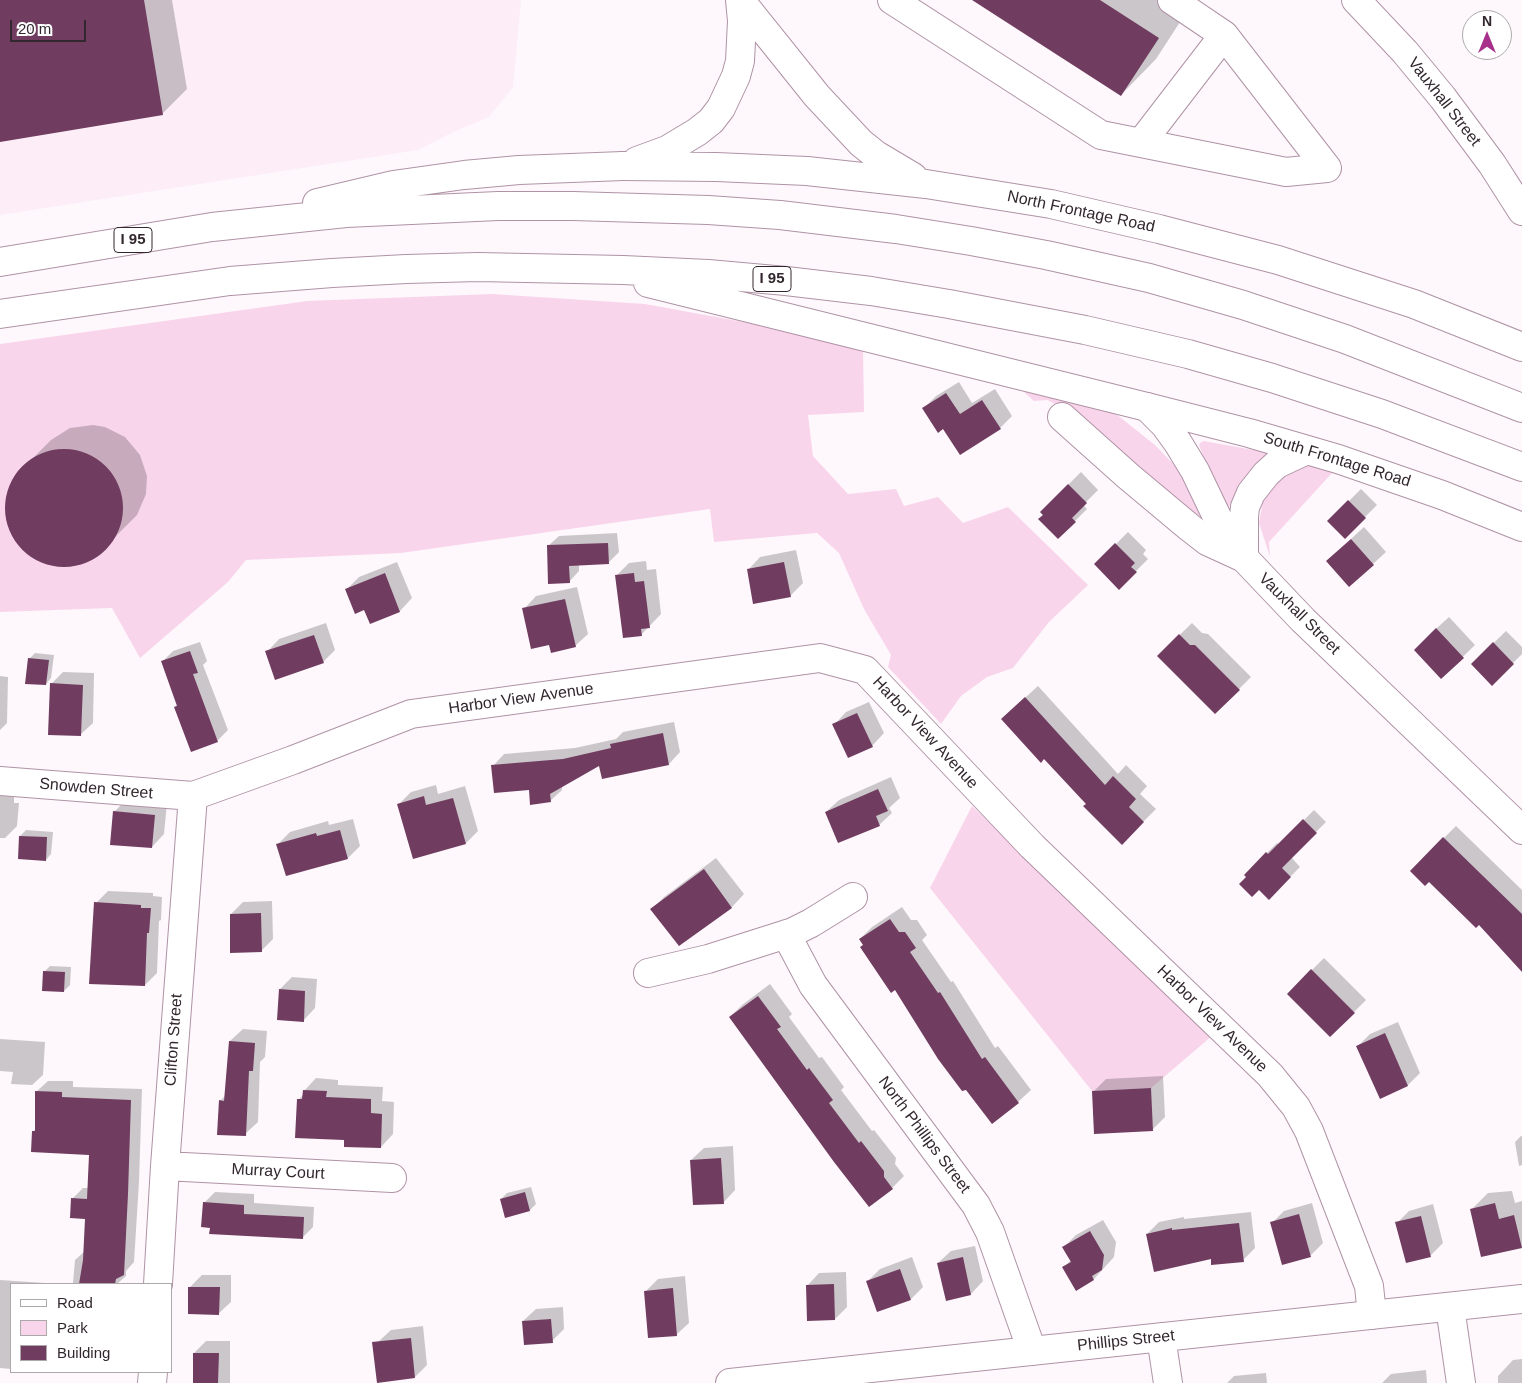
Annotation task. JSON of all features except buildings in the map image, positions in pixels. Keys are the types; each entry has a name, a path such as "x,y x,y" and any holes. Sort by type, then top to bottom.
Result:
{"main road":[{"path":"266,221 323,201 416,181 519,170 624,166 657,155 697,132 711,121 721,108 736,76 740,61 742,21 740,0"},
{"path":"740,0 817,96 861,143 876,156 926,184"},
{"path":"892,0 1101,135 1286,172 1327,168 1224,35 1172,0"},
{"name":"Vauxhall Street","path":"1356,0 1443,98 1492,164 1522,211"},
{"path":"1141,143 1224,35"},
{"name":"North Frontage Road","path":"624,166 724,167 807,171 926,184 1051,204 1221,244 1278,260 1399,299 1522,347"},
{"name":"I 95","path":"0,262 174,233 346,213 498,206 601,206 737,212 896,229 1046,255 1133,274 1211,296 1345,339 1522,408"},
{"name":"I 95","path":"0,314 194,286 314,274 448,268 590,269 708,274 816,284 941,302 1085,330 1188,354 1272,378 1398,419 1522,467"},
{"name":"South Frontage Road","path":"590,269 1147,407 1307,450 1415,485 1522,528"},
{"path":"1147,407 1165,425 1178,443 1195,471 1218,519 1244,558"},
{"name":"Vauxhall Street","path":"1062,417 1128,476 1207,541 1244,558 1303,620 1522,830"},
{"path":"1244,558 1244,517 1251,492 1277,464 1307,450"},
{"name":"Harbor View Avenue","path":"193,796 293,760 411,714 820,658 865,670 1032,846 1270,1075 1290,1100 1309,1131 1369,1286 1372,1315"},
{"name":"Snowden Street","path":"0,781 193,796"},
{"name":"Clifton Street","path":"158,1283 193,796"},
{"path":"648,973 708,959 786,934 804,927 853,897"},
{"name":"North Phillips Street","path":"786,934 813,985 976,1206 990,1232 1032,1351"},
{"name":"Murray Court","path":"165,1166 392,1178"},
{"name":"Phillips Street","path":"730,1383 785,1380 1032,1351 1522,1299"},
{"path":"1450,1307 1461,1383"},
{"path":"1162,1337 1168,1383"}],"shaded area":[{"path":"0,0 521,0 513,87 489,117 453,132 418,150 0,215"}],"green space":[{"path":"492,294 645,304 749,323 863,349 864,412 808,415 813,456 848,494 896,489 904,506 938,497 963,523 1008,507 1088,585 1049,622 1013,668 987,677 961,696 941,724 888,667 891,655 864,609 839,553 817,533 714,542 710,509 401,553 246,560 228,582 140,658 112,608 0,612 0,344 307,301"},
{"path":"1015,384 1116,414 1155,445 1185,476 1202,514 1190,519 1099,435 1055,404 1047,400 1034,401"},
{"path":"1204,441 1270,453 1242,481 1229,507 1225,507 1220,501 1199,445"},
{"path":"1310,465 1396,491 1332,473 1269,542 1270,557 1259,523 1263,501 1274,482 1292,470"},
{"path":"972,806 1212,1036 1151,1088 1092,1091 930,888"}]}
